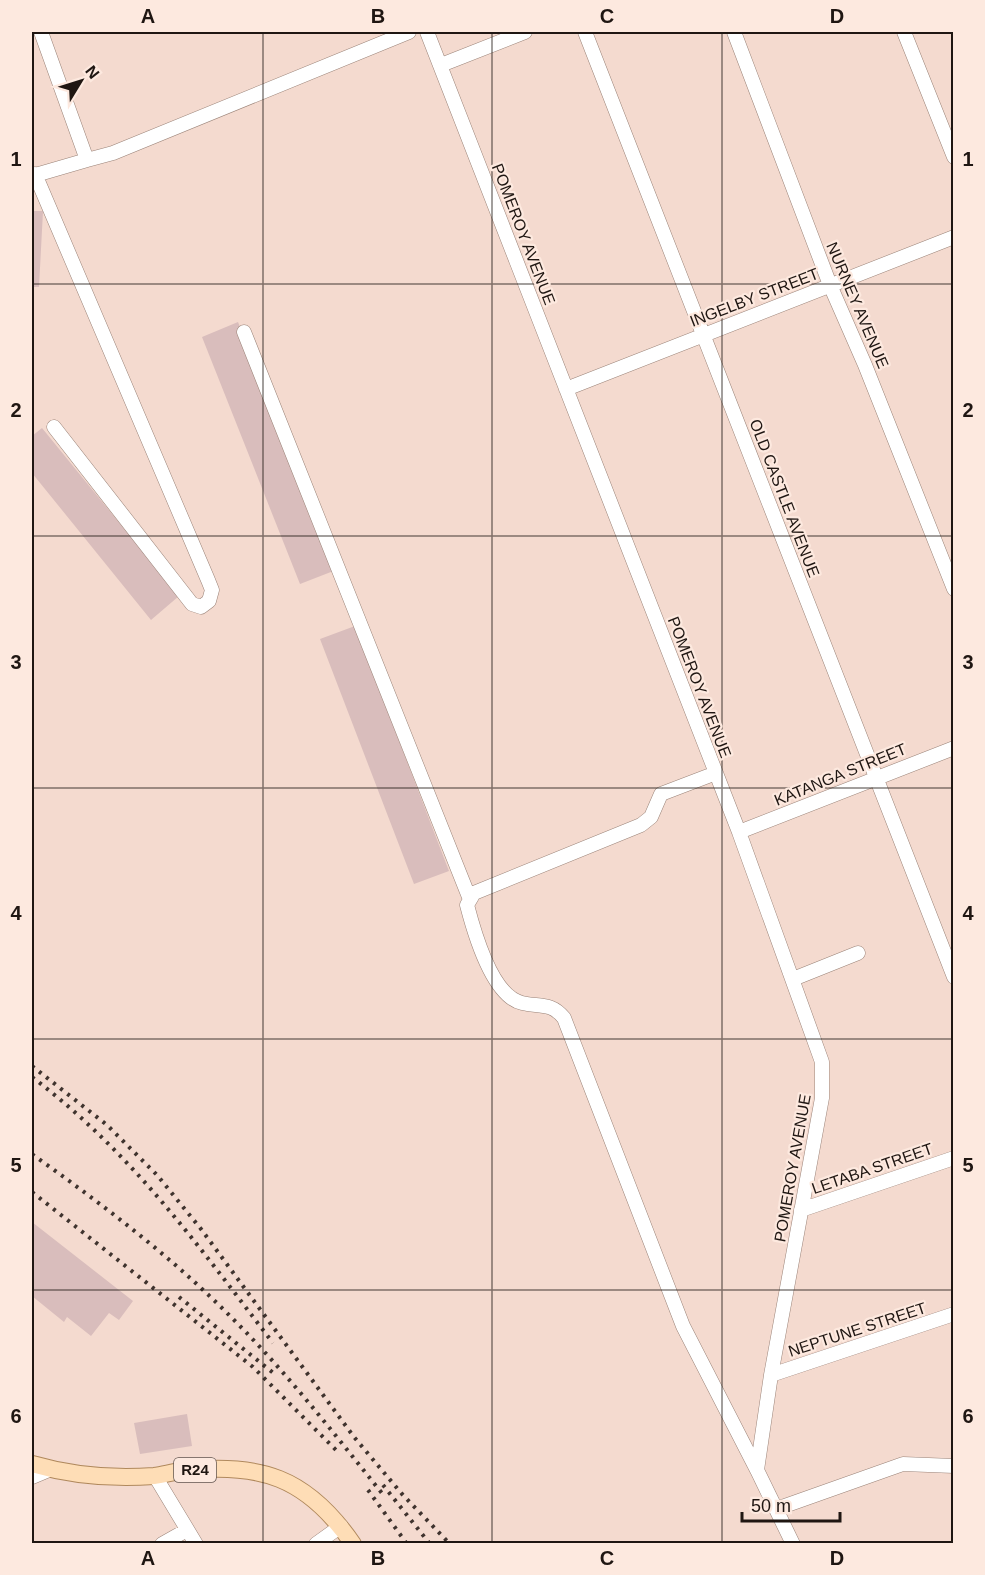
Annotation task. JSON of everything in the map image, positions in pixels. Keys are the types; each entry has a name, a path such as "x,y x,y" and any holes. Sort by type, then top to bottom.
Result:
{"main road":[{"name":"R24","path":"32,1464 51,1469 109,1476 155,1476 219,1468 265,1473 304,1490 329,1511 354,1544"}],"street":[{"path":"41,32 87,160"},
{"path":"54,428 192,604 201,607 209,602 212,590 208,580 33,175 113,153 409,32"},
{"name":"POMEROY AVENUE","path":"427,32 739,832 822,1062 824,1078 771,1375 757,1470"},
{"path":"441,64 525,32"},
{"name":"OLD CASTLE AVENUE","path":"585,32 954,978"},
{"name":"NURNEY AVENUE","path":"734,32 830,285 865,365 954,589"},
{"path":"904,32 954,157"},
{"name":"INGELBY STREET","path":"566,389 954,237"},
{"path":"244,332 469,897 469,914 500,989 506,996 521,1003 554,1008 564,1018 683,1326 793,1544"},
{"name":"KATANGA STREET","path":"739,832 954,748"},
{"path":"469,897 485,888 640,825 651,817 661,794 716,773"},
{"path":"793,979 858,953"},
{"name":"LETABA STREET","path":"801,1210 954,1158"},
{"name":"NEPTUNE STREET","path":"771,1375 954,1314"},
{"path":"776,1509 895,1466 916,1463 954,1466"},
{"path":"32,1477 51,1469"},
{"path":"155,1476 196,1544"},
{"path":"316,1544 341,1526"},
{"path":"162,1544 187,1530"}],"building":[{"path":"32,211 43,211 39,287 32,287"},
{"path":"238,322 336,570 300,584 202,337"},
{"path":"42,428 179,596 151,620 32,473 32,436"},
{"path":"355,626 449,871 414,884 320,639"},
{"path":"32,1222 133,1301 119,1320 109,1313 91,1336 67,1317 64,1322 32,1296"},
{"path":"187,1414 192,1446 140,1454 134,1423"}],"railway":[{"path":"32,1066 107,1125 157,1175 201,1229 354,1437 402,1494 450,1544"},
{"path":"32,1077 101,1137 162,1201 273,1343"},
{"path":"32,1154 136,1232 210,1296 292,1383 385,1497"},
{"path":"32,1192 253,1367 336,1450"},
{"path":"179,1297 277,1376"},
{"path":"383,1485 430,1544"},
{"path":"368,1490 407,1544"}]}
